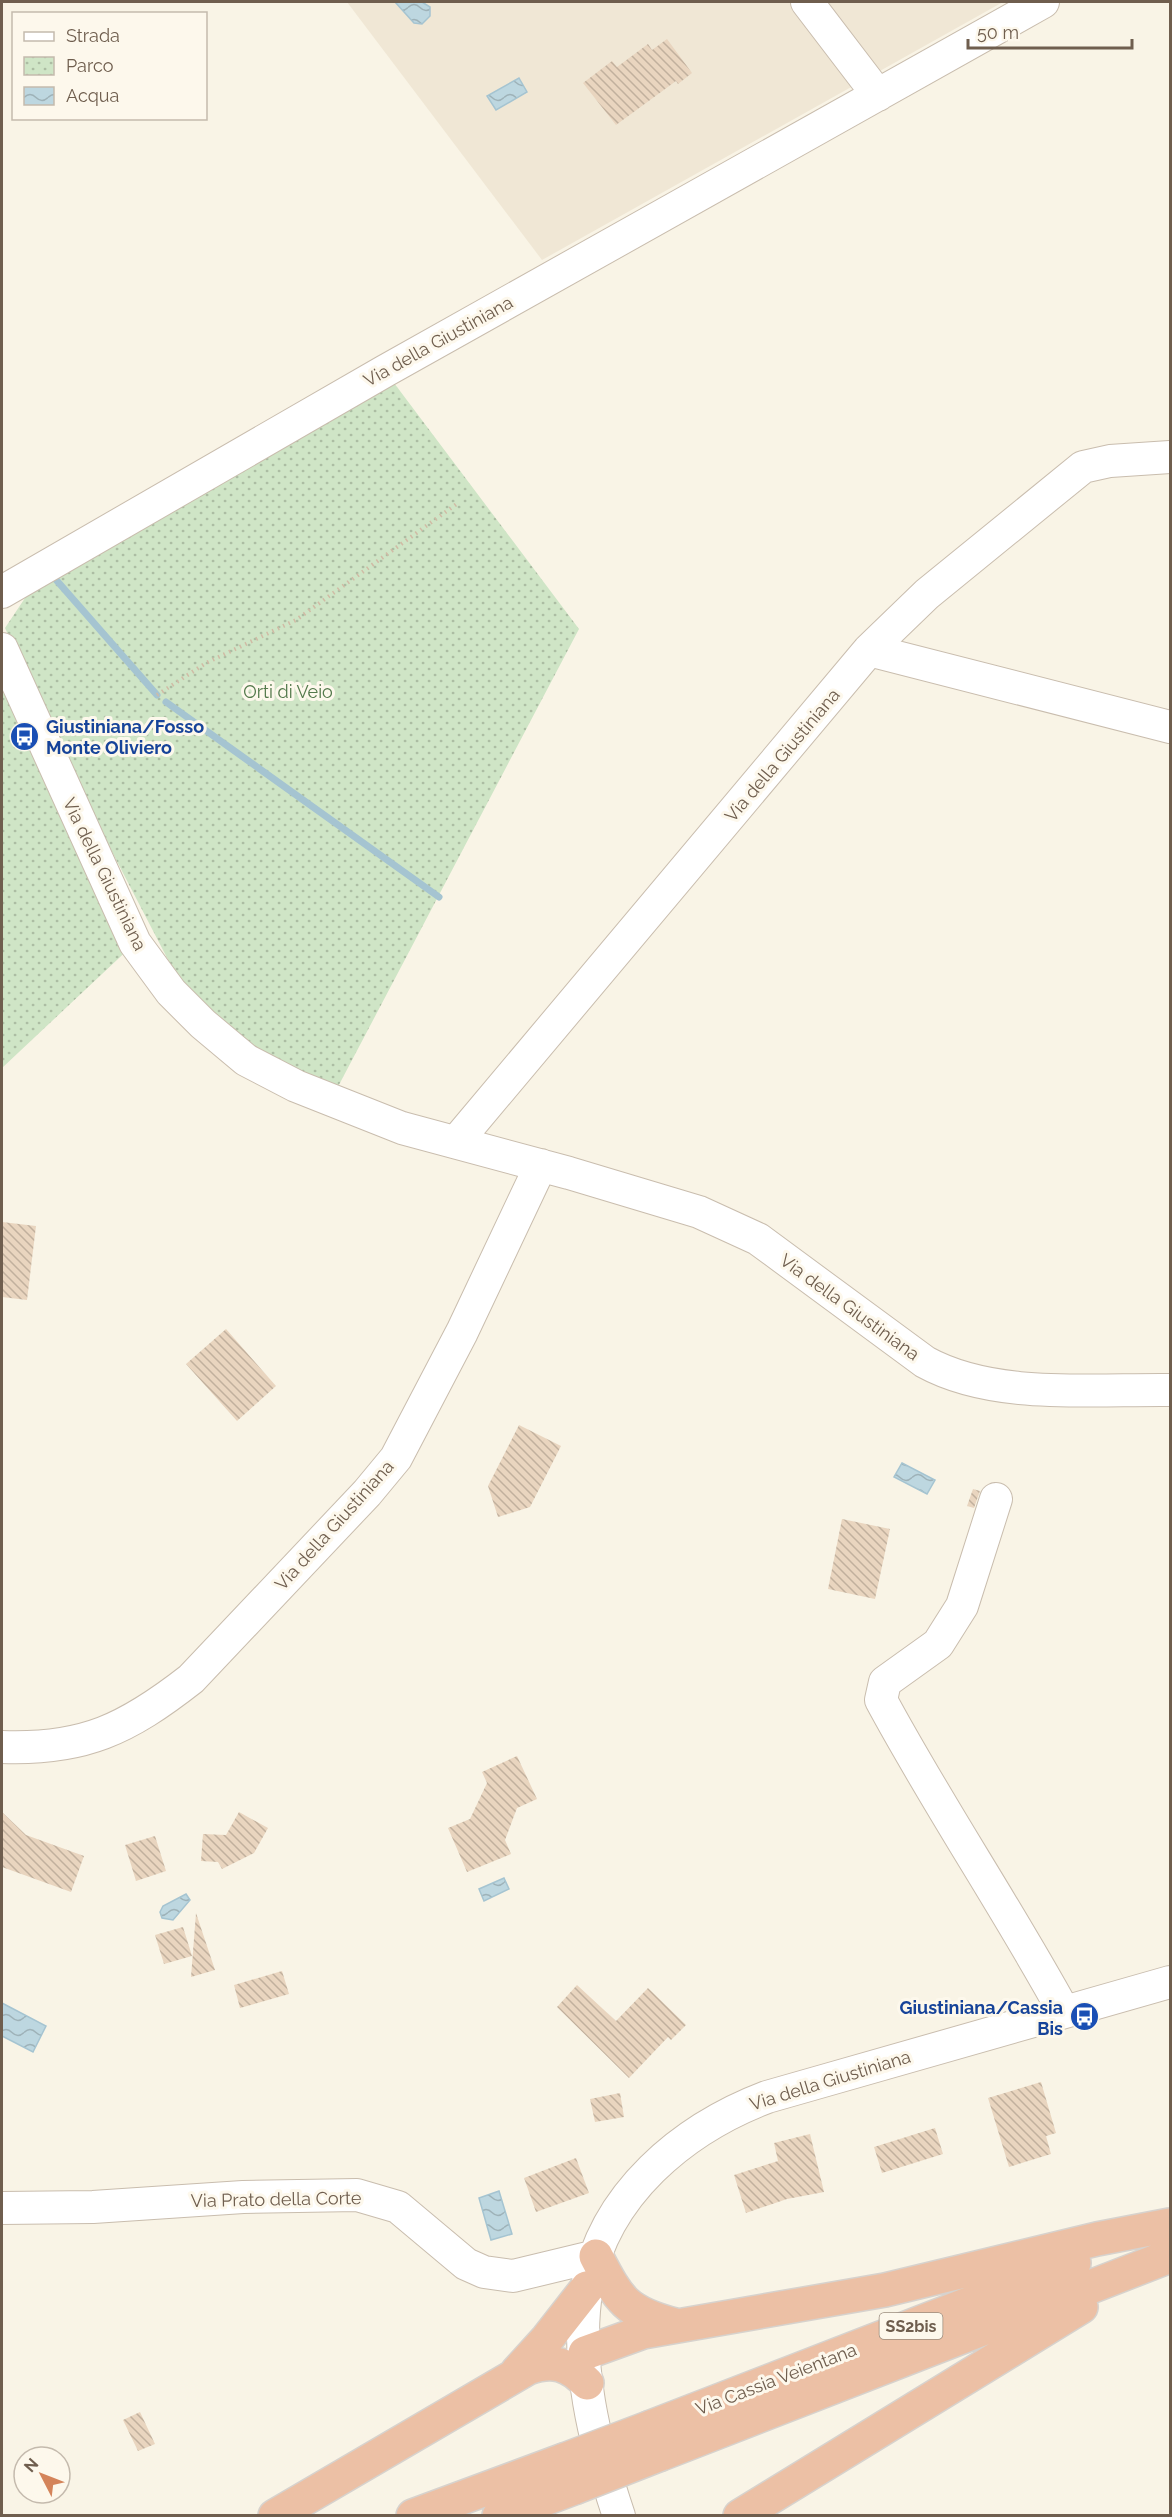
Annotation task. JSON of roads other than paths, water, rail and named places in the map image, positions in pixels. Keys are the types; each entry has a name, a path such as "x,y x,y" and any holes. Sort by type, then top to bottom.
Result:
{"highway":[{"path":"275,2516 514,2374 536,2365 554,2362 572,2368 586,2368 633,2334 885,2290 1097,2239 1170,2225"},
{"name":"Via Cassia Veientana","path":"413,2516 569,2474 656,2440 1170,2225"},
{"path":"596,2256 617,2293 630,2308 644,2316 675,2325"},
{"path":"740,2516 1164,2258"},
{"name":"Via Cassia Veientana","path":"656,2440 1164,2258"},
{"path":"514,2374 548,2339 587,2289"},
{"name":"Via Cassia Veientana","path":"499,2516 569,2474"}],"street":[{"path":"807,2 878,95"},
{"name":"Via della Giustiniana","path":"2,592 385,371 1044,2"},
{"name":"Via della Giustiniana","path":"456,1143 869,650 927,594 1083,467 1110,461 1170,457"},
{"name":"Via della Giustiniana","path":"2,649 8,687 135,943 171,992 202,1024 246,1060 296,1086 402,1128 542,1165 699,1212 758,1239 925,1362 945,1373 1009,1388 1170,1390"},
{"path":"869,650 1170,727"},
{"name":"Via della Giustiniana","path":"2,1747 36,1748 68,1745 132,1721 158,1705 191,1679 367,1493 396,1458 462,1332 542,1165"},
{"path":"996,1499 962,1606 938,1644 885,1682 881,1700 913,1759 1022,1938 1064,2012"},
{"name":"Via della Giustiniana","path":"619,2516 586,2368 587,2289 596,2256 622,2207 654,2166 689,2136 729,2113 790,2089 1170,1982"},
{"name":"Via Prato della Corte","path":"2,2208 93,2206 243,2197 357,2195 398,2207 466,2264 484,2272 513,2276 596,2256"}],"water":[{"path":"395,2 422,2 430,7 430,16 422,24 414,23"},
{"path":"519,78 527,92 496,110 487,96"},
{"path":"902,1463 935,1480 927,1494 894,1477"},
{"path":"504,1878 509,1889 484,1901 479,1889"},
{"path":"186,1894 190,1900 173,1920 162,1918 160,1912 163,1906"},
{"path":"2,2003 46,2026 33,2052 2,2036"},
{"path":"499,2191 512,2234 491,2240 479,2198"}],"waterway":[{"path":"51,574 157,695"},
{"path":"166,702 439,897"}],"place":[{"name":"Giustiniana/Fosso Monte Oliviero","path":"25,736"},
{"name":"Giustiniana/Cassia Bis","path":"1084,2017"}],"park label":[{"name":"Orti di Veio","path":"288,691"}]}
